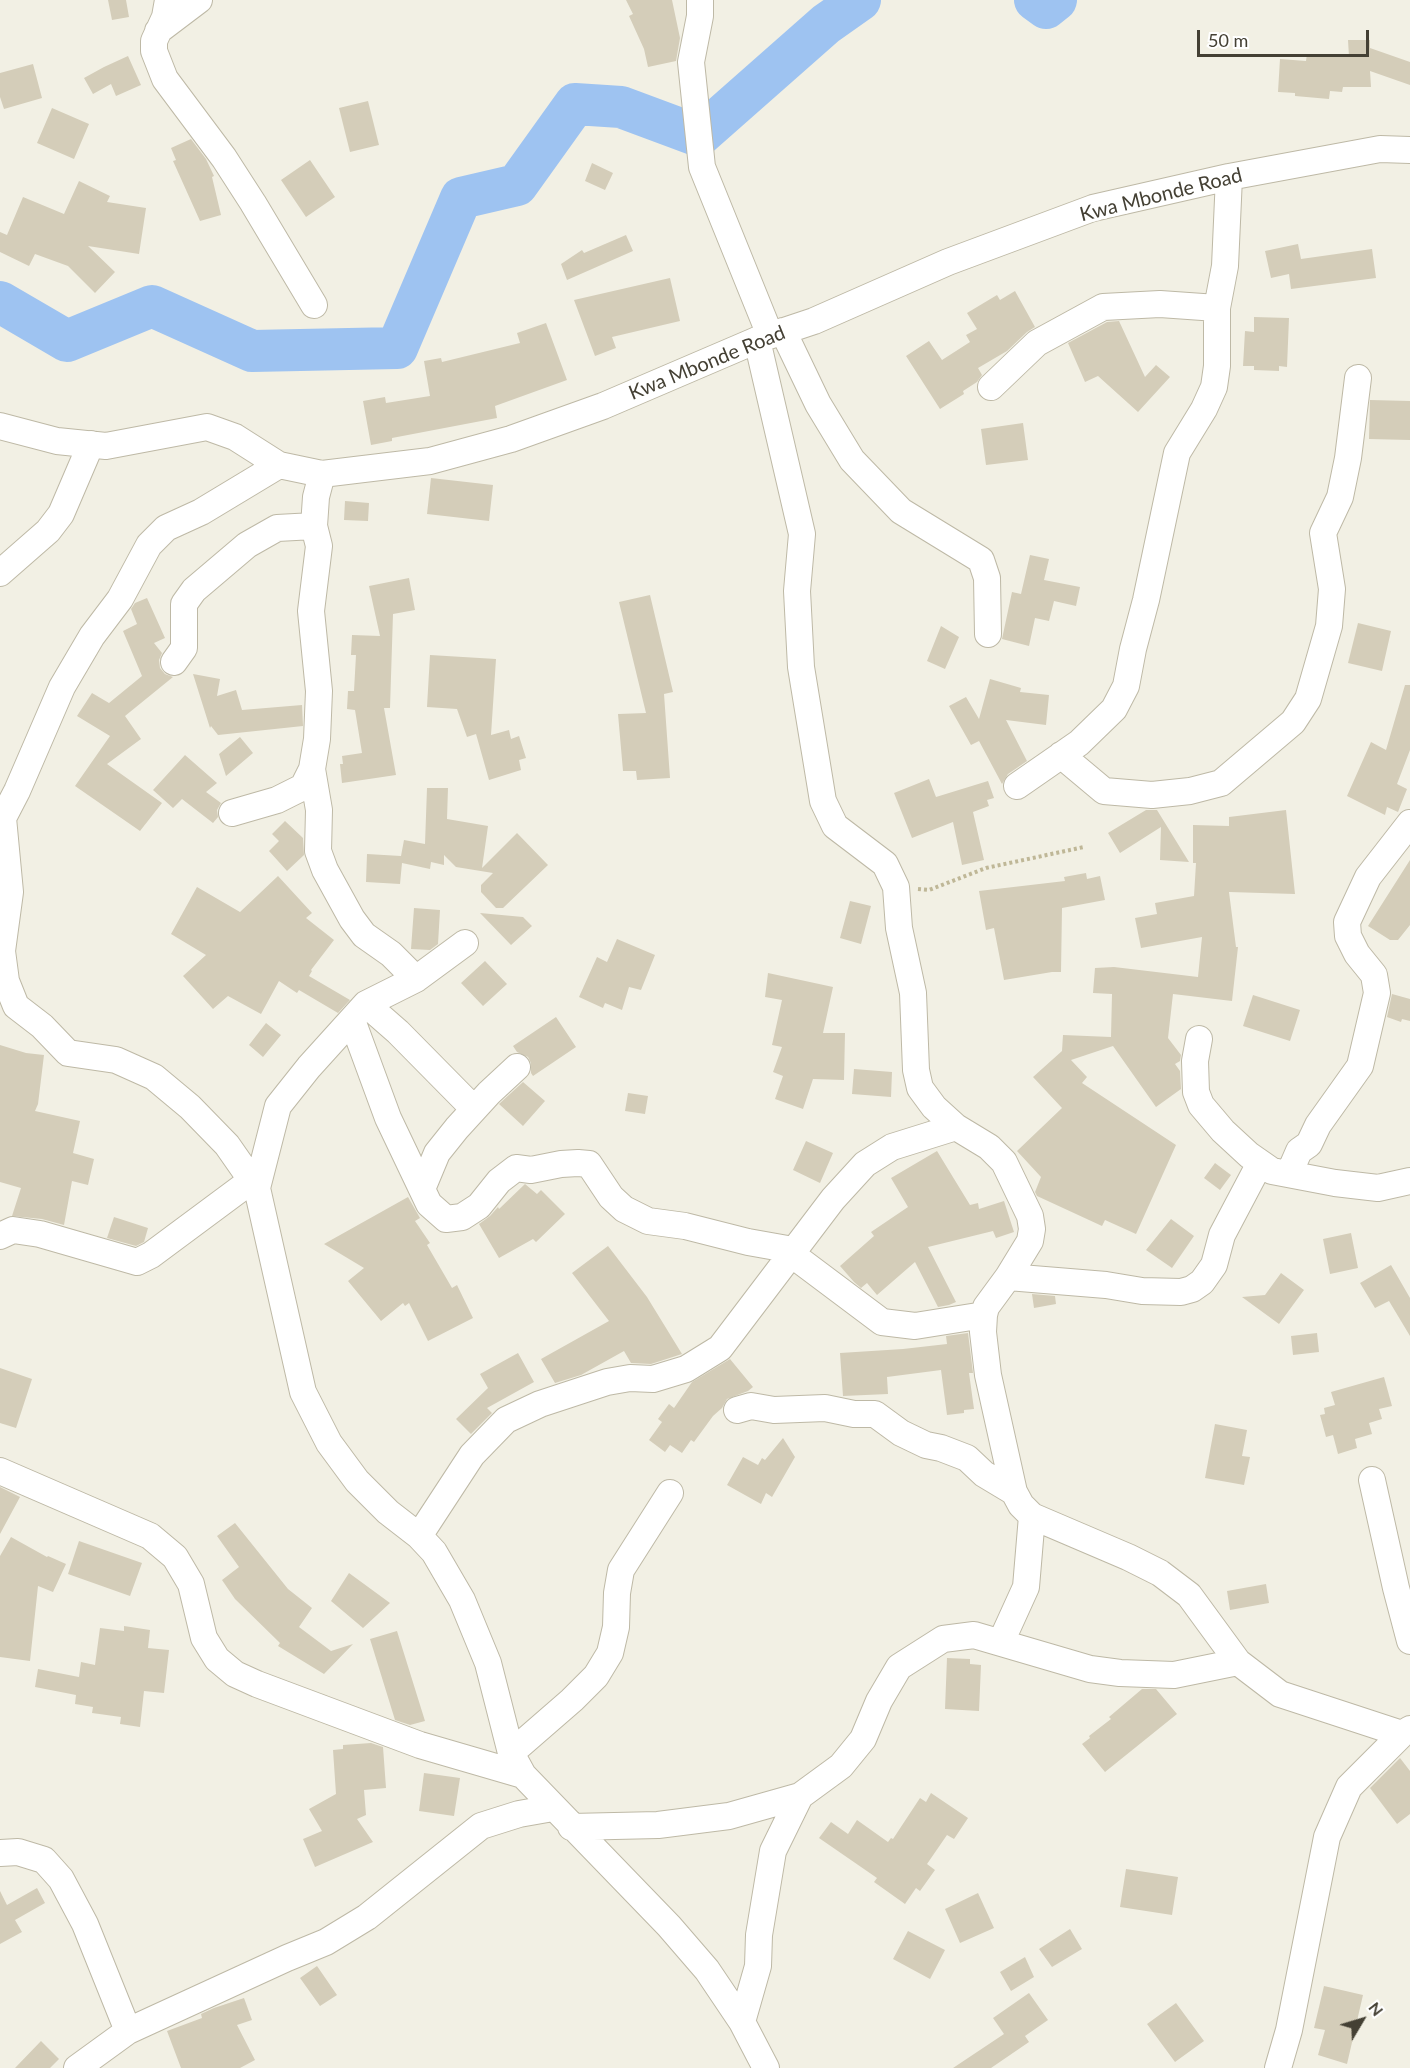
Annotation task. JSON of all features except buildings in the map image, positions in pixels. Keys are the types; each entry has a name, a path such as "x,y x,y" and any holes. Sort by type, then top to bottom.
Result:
{"street":[{"path":"168,0 154,51 165,79 224,158 314,305"},
{"path":"158,31 199,0"},
{"path":"700,0 700,16 691,62 702,167 770,335 818,404 852,460 901,511 981,560 987,578 988,634"},
{"name":"Kwa Mbonde Road","path":"0,426 57,441 106,446 207,427 235,437 279,465 322,474 430,461 511,439 603,406 770,335 814,321 948,262 1093,208 1229,177 1380,149 1410,150"},
{"path":"1017,786 1079,743 1101,723 1114,709 1126,686 1177,453 1204,409 1214,387 1217,366 1217,308 1225,266 1229,177"},
{"path":"991,387 1037,343 1103,307 1160,304 1217,308"},
{"path":"770,335 802,534 797,591 801,667 823,801 835,826 885,864 896,887 899,928 913,993 916,1071 920,1088 934,1107 956,1127 988,1147 1004,1162 1030,1216 1032,1229 1030,1241 986,1307 983,1332 988,1375 1014,1492 1021,1505 1032,1516 1160,1573 1189,1595 1238,1662 1280,1694 1406,1731 1349,1787 1327,1837 1289,2030 1278,2068"},
{"path":"1061,755 1104,791 1152,795 1190,791 1221,783 1293,722 1308,699 1329,626 1332,589 1323,533 1340,498 1358,378"},
{"path":"0,573 48,531 62,514 91,444"},
{"path":"279,465 201,512 166,528 149,545 120,599 92,636 62,687 3,818 10,892 2,951 6,981 16,1006 42,1026 68,1053 116,1060 154,1077 190,1107 227,1145 254,1184 303,1392 330,1443 357,1481 388,1512 419,1536 435,1552 462,1600 488,1663 511,1753 523,1775 669,1926 707,1971 742,2022 766,2068"},
{"path":"232,813 277,800 303,787 312,769 317,739 319,691 311,610 320,546 314,526 316,497 322,474"},
{"path":"174,662 184,648 184,604 194,590 247,545 277,528 314,526"},
{"path":"312,769 319,810 318,851 325,870 352,919 364,935 392,954 416,979"},
{"path":"1289,1174 1299,1151 1309,1144 1318,1125 1360,1066 1377,993 1374,975 1356,954 1348,936 1347,922 1368,878 1410,823"},
{"path":"0,1236 13,1230 40,1234 137,1262 151,1255 254,1184 278,1106 359,1012 416,979 465,943"},
{"path":"359,1012 398,1032 474,1110"},
{"path":"359,1012 379,1098 429,1204 446,1219 462,1217 479,1206 499,1181 516,1168 531,1170 561,1164 589,1164 611,1197 624,1209 648,1221 685,1226 791,1252 882,1322 915,1326 984,1315"},
{"path":"1199,1039 1195,1061 1196,1092 1201,1105 1223,1131 1260,1163 1272,1171 1378,1188 1410,1181"},
{"path":"422,1189 437,1153 474,1110 517,1067"},
{"path":"419,1536 472,1455 506,1420 540,1404 608,1382 630,1378 653,1379 686,1369 720,1348 832,1199 865,1164 892,1147 956,1127"},
{"path":"1008,1277 1106,1286 1142,1292 1181,1292 1192,1289 1202,1282 1214,1264 1222,1234 1260,1163"},
{"path":"737,1410 751,1406 774,1410 825,1408 854,1414 875,1414 901,1433 926,1445 967,1458 984,1474 1014,1492"},
{"path":"0,1472 150,1536 159,1543 174,1557 191,1584 204,1638 217,1659 235,1674 420,1745 523,1775"},
{"path":"1372,1480 1410,1641"},
{"path":"511,1753 596,1676 610,1653 616,1627 616,1593 621,1570 670,1493"},
{"path":"1001,1642 1026,1587 1032,1516"},
{"path":"572,1827 658,1826 729,1816 800,1796 842,1766 863,1739 879,1701 899,1667 943,1639 974,1635 1090,1669 1120,1673 1174,1675 1238,1662"},
{"path":"742,2022 758,1966 760,1924 773,1851 800,1796"},
{"path":"77,2068 128,2031 326,1942 367,1917 481,1826 519,1814 554,1808"},
{"path":"0,1853 18,1852 44,1860 61,1879 85,1924 128,2031"}],"path":[{"path":"896,887 929,890 986,868 1084,847"}],"waterway":[{"path":"0,302 67,341 152,306 252,351 397,348 461,198 517,185 575,104 621,107 699,136 826,24 860,0"},
{"path":"1035,0 1046,8 1056,0"}]}
